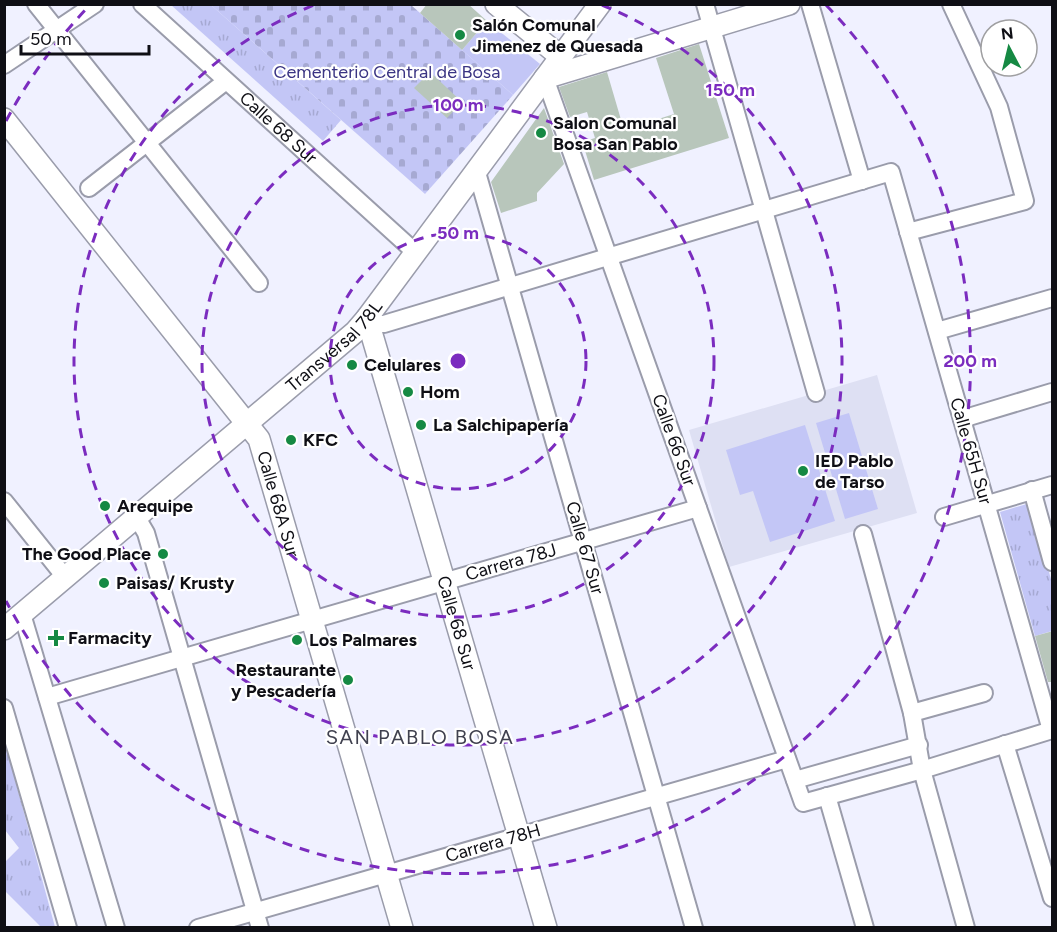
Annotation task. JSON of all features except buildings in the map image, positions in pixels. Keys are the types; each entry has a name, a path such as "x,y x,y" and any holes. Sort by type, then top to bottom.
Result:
{"street":[{"path":"36,4 259,283"},
{"path":"4,65 95,4"},
{"name":"Calle 68 Sur","path":"142,4 415,252"},
{"path":"496,4 561,57"},
{"name":"Transversal 78L","path":"4,628 355,332 600,4"},
{"path":"705,4 816,393"},
{"path":"545,78 789,4"},
{"path":"367,318 375,324 384,324 862,181 810,4"},
{"path":"908,232 1025,201 999,107 951,4"},
{"name":"Calle 66 Sur","path":"545,78 803,803 828,796"},
{"path":"89,188 226,81"},
{"name":"Calle 68A Sur","path":"4,119 259,439 402,927"},
{"name":"Calle 67 Sur","path":"476,170 694,927"},
{"name":"Calle 65H Sur","path":"862,181 891,172 1052,730"},
{"path":"936,331 1053,298"},
{"name":"Calle 68 Sur","path":"367,318 546,927"},
{"path":"962,419 1053,392"},
{"path":"944,517 1053,485"},
{"path":"1032,490 1053,562"},
{"path":"4,501 65,577"},
{"name":"Carrera 78J","path":"47,697 698,508"},
{"path":"136,516 146,533 260,927"},
{"path":"863,534 912,713 922,770 966,927"},
{"path":"22,614 116,927"},
{"path":"912,713 984,693"},
{"path":"4,708 68,927"},
{"path":"865,927 828,796 1052,730"},
{"path":"1005,744 1053,898"},
{"path":"795,780 919,745"},
{"name":"Carrera 78H","path":"198,927 787,759"}],"shaded area":[{"name":"IED Pablo de Tarso","path":"877,375 917,513 729,567 689,430"}],"green space":[{"path":"171,5 211,5 341,120 323,141"},
{"name":"Cementerio Central de Bosa","path":"211,5 411,5 513,95 425,194"},
{"path":"487,21 540,64 513,95 462,50"},
{"path":"849,413 878,509 845,519 816,423"},
{"path":"805,425 835,521 770,542 753,491 740,495 726,450"},
{"path":"1030,503 1052,583 1052,631 1035,636 1000,512"},
{"path":"4,739 55,927 41,927 5,891 5,862 19,848 5,830"}],"place":[{"name":"Salón Comunal Jimenez de Quesada","path":"460,35"},
{"name":"Salon Comunal Bosa San Pablo","path":"541,133"},
{"name":"Celulares","path":"352,365"},
{"name":"Hom","path":"408,392"},
{"name":"La Salchipapería","path":"421,425"},
{"name":"KFC","path":"291,440"},
{"name":"IED Pablo de Tarso","path":"803,471"},
{"name":"Arequipe","path":"105,506"},
{"name":"The Good Place","path":"163,554"},
{"name":"Paisas/ Krusty","path":"104,583"},
{"name":"Farmacity","path":"56,638"},
{"name":"Los Palmares","path":"297,640"},
{"name":"Restaurante y Pescadería","path":"348,680"}],"district":[{"name":"SAN PABLO BOSA","path":"420,737"}]}
